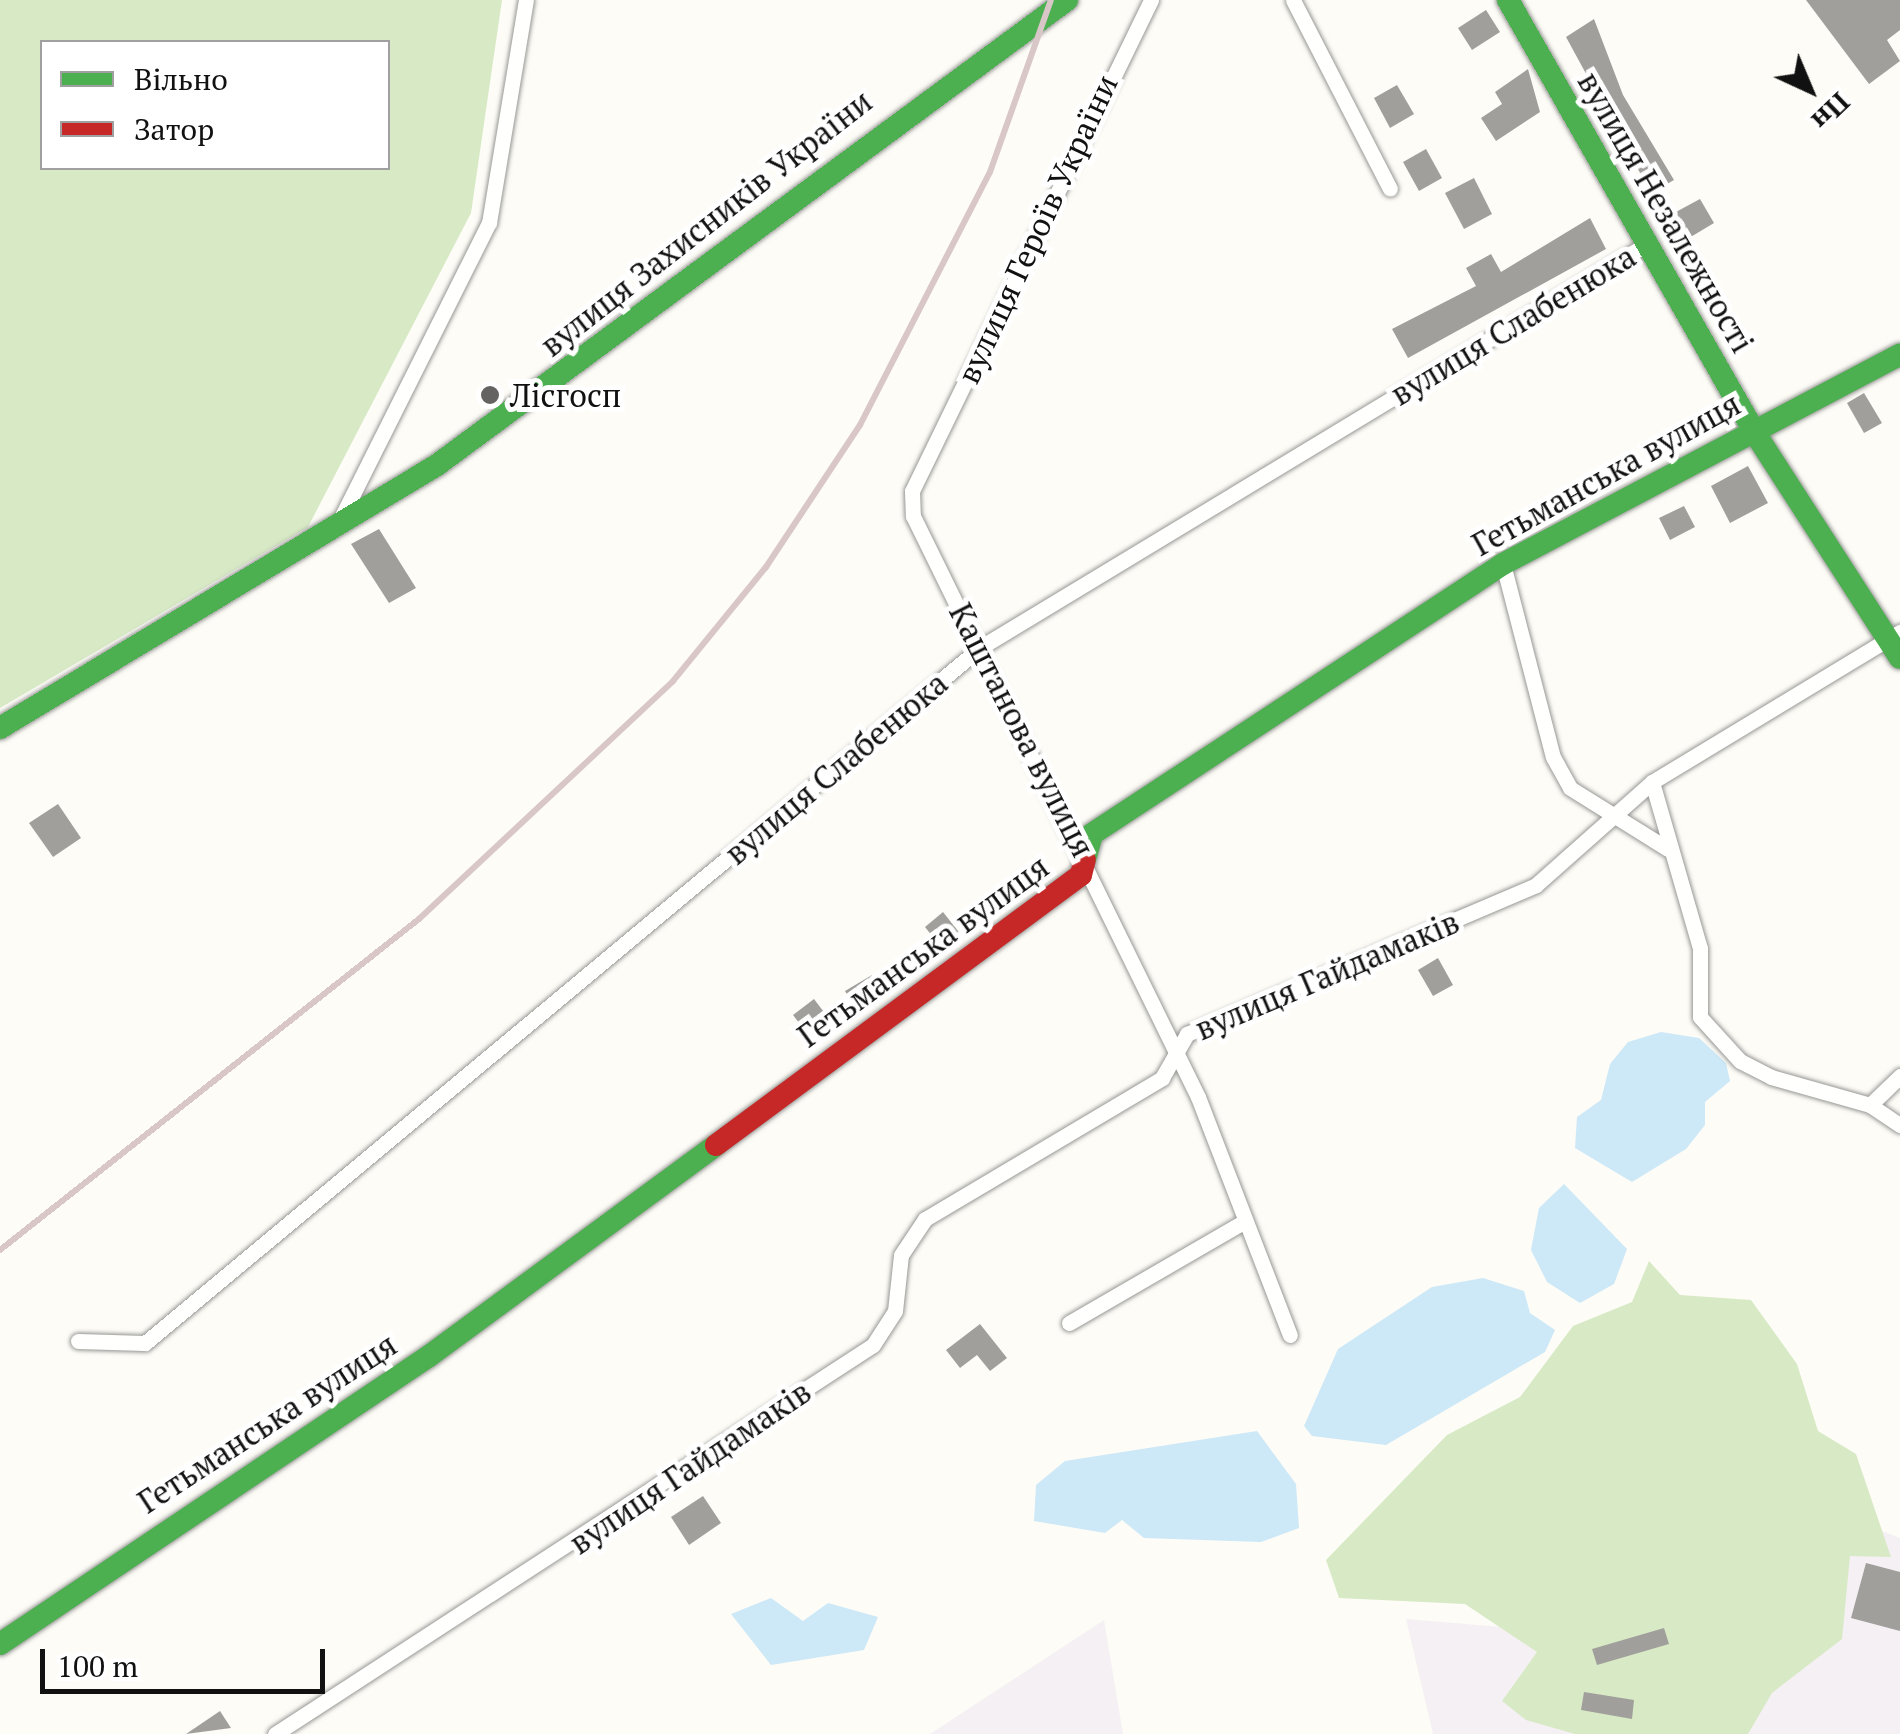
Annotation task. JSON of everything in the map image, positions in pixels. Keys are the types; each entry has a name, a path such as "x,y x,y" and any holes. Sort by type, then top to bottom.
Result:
{"street":[{"path":"334,530 489,223 526,0"},
{"name":"вулиця Захисників України","path":"0,728 334,530 537,394 1067,0"},
{"name":"вулиця Героїв України","path":"913,516 912,491 1151,0"},
{"path":"1293,0 1390,189"},
{"name":"вулиця Незалежності","path":"1508,0 1753,430 1896,643"},
{"name":"вулиця Слабенюка","path":"78,1341 146,1344 981,648 1647,244"},
{"name":"Гетьманська вулиця","path":"0,1644 444,1344 1081,876 1092,834 1214,762 1504,564 1900,356"},
{"name":"Каштанова вулиця","path":"913,516 1087,858 1290,1335"},
{"path":"1504,564 1554,757 1570,788 1668,850"},
{"name":"вулиця Гайдамаків","path":"274,1734 872,1345 895,1311 901,1255 924,1220 1162,1078 1174,1058 1177,1043 1204,1024 1536,885 1579,854 1608,815 1652,782 1896,643"},
{"path":"1652,782 1668,850 1700,948 1700,1018 1740,1061 1771,1077 1870,1105 1900,1125"},
{"path":"1870,1105 1900,1076"},
{"path":"1070,1323 1244,1222"}],"shaded area":[{"path":"1858,1522 1900,1538 1900,1734 1433,1734 1406,1619 1539,1630"},
{"path":"1104,1620 1123,1734 930,1734"}],"green space":[{"path":"0,0 502,0 471,213 308,527 0,708"},
{"path":"1649,1261 1680,1295 1751,1300 1797,1364 1818,1431 1856,1454 1891,1557 1850,1556 1842,1639 1772,1693 1748,1734 1575,1734 1526,1720 1502,1701 1537,1652 1465,1604 1339,1598 1326,1560 1447,1435 1520,1397 1573,1326 1632,1302"}],"water":[{"path":"1661,1032 1699,1038 1726,1063 1730,1081 1705,1102 1705,1125 1686,1149 1632,1182 1575,1148 1577,1117 1601,1100 1610,1064 1628,1042"},
{"path":"1564,1184 1627,1249 1614,1284 1580,1303 1547,1282 1531,1250 1539,1208"},
{"path":"1483,1278 1524,1291 1530,1313 1555,1330 1545,1352 1386,1445 1312,1436 1304,1426 1338,1349 1432,1287"},
{"path":"1257,1431 1296,1484 1299,1528 1261,1542 1144,1538 1122,1520 1105,1533 1034,1521 1036,1485 1065,1461"},
{"path":"771,1598 803,1621 828,1603 878,1617 864,1650 771,1665 731,1614"}],"building":[{"path":"1806,0 1900,0 1900,30 1887,40 1900,61 1869,84"},
{"path":"1486,10 1500,32 1472,50 1458,28"},
{"path":"1594,19 1623,95 1674,180 1651,193 1566,37"},
{"path":"1528,69 1540,112 1496,141 1481,118 1502,104 1495,92"},
{"path":"1397,85 1414,114 1390,128 1374,98"},
{"path":"1426,149 1442,178 1419,191 1403,162"},
{"path":"1474,178 1492,214 1464,229 1445,193"},
{"path":"1700,199 1714,223 1689,238 1674,213"},
{"path":"1590,218 1606,249 1408,358 1392,329 1476,286 1466,268 1491,254 1501,272"},
{"path":"1864,393 1882,423 1864,433 1847,403"},
{"path":"1748,466 1768,503 1730,523 1711,486"},
{"path":"1684,506 1695,527 1670,540 1659,518"},
{"path":"379,529 416,588 389,603 351,544"},
{"path":"58,804 81,838 53,857 29,823"},
{"path":"943,912 962,936 944,951 925,927"},
{"path":"1438,958 1453,985 1433,996 1418,970"},
{"path":"872,975 885,997 858,1013 845,991"},
{"path":"814,999 833,1024 812,1040 793,1015"},
{"path":"980,1324 1007,1358 990,1371 977,1355 960,1368 946,1350"},
{"path":"703,1496 721,1523 689,1545 671,1517"},
{"path":"1866,1563 1900,1572 1900,1631 1851,1618"},
{"path":"1664,1628 1669,1644 1597,1665 1592,1649"},
{"path":"1584,1692 1634,1700 1632,1719 1581,1710"},
{"path":"220,1711 231,1728 186,1734"}],"railway":[{"path":"0,1250 419,919 673,681 766,567 860,425 990,172 1051,0"}],"traffic: fast":[{"path":"0,728 437,465 1067,0"},
{"path":"1508,0 1753,430 1900,658"},
{"path":"1085,859 1092,834 1503,564 1900,355"},
{"path":"0,1644 429,1356 716,1145"}],"traffic: jam":[{"path":"716,1145 1081,875 1085,859"}],"place":[{"name":"Лісгосп","path":"490,395"}]}
